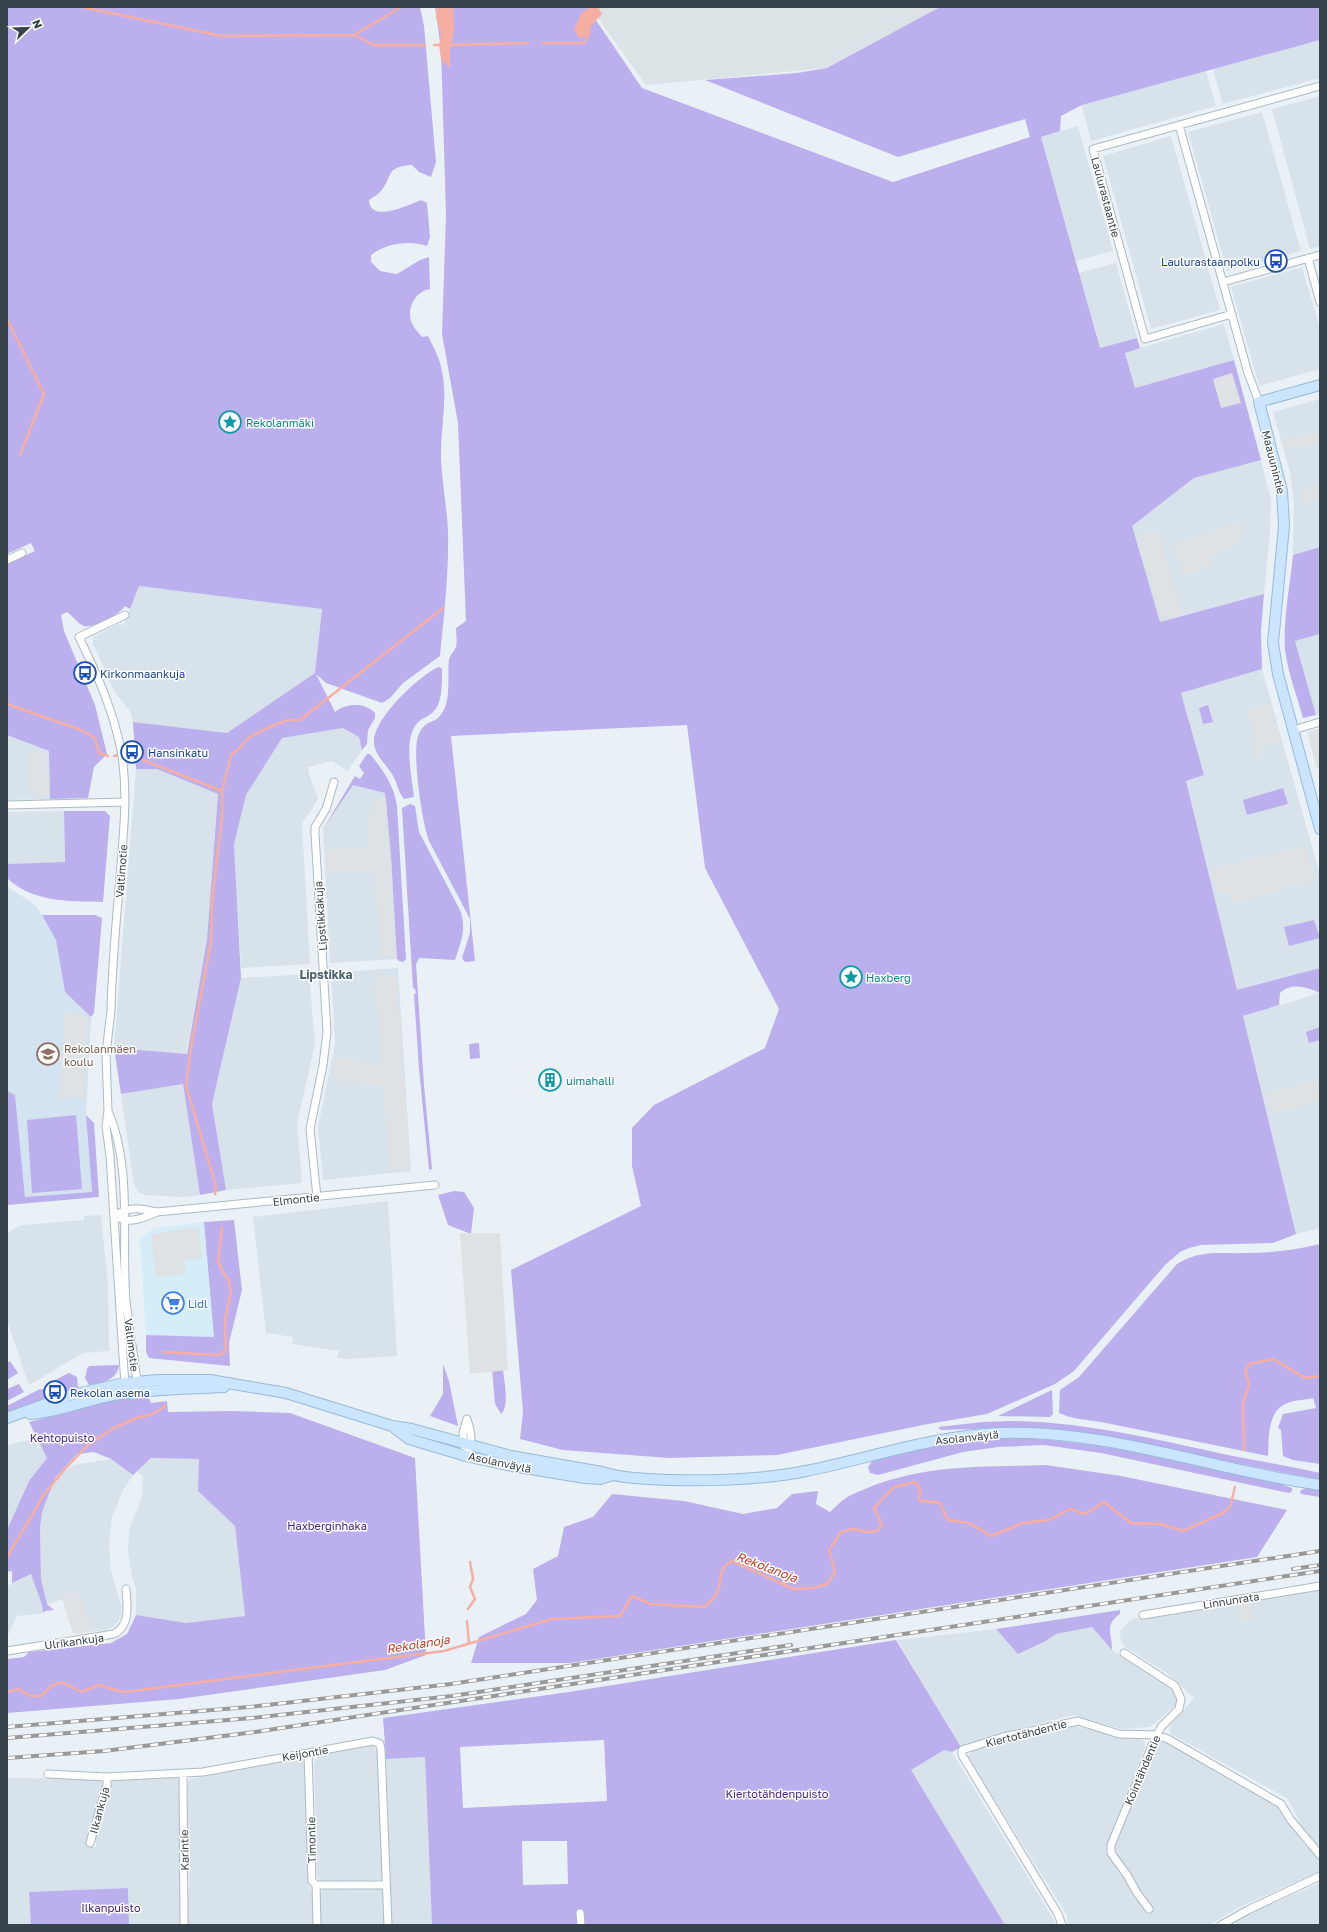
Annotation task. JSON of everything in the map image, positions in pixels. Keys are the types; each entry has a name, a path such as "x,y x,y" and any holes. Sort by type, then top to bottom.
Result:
{"main road":[{"path":"1259,402 1320,385"},
{"name":"Maauunintie","path":"1259,402 1284,504 1284,526 1273,643 1278,674 1320,828"},
{"name":"Asolanväylä","path":"7,1418 22,1414 71,1395 125,1383 210,1380 286,1393 392,1426 412,1429 511,1456 602,1472 613,1476"},
{"name":"Asolanväylä","path":"22,1414 44,1413 83,1402 134,1392 238,1386"},
{"name":"Asolanväylä","path":"392,1426 409,1440 466,1456 512,1466 585,1478 600,1479 613,1476 693,1480 757,1477 805,1471 924,1442 963,1436 1001,1433 1069,1436 1263,1476 1320,1485"}],"street":[{"name":"Laulurastaantie","path":"1232,314 1145,339 1093,149 1320,86"},
{"name":"Maauunintie","path":"1179,125 1232,314 1259,402"},
{"path":"1223,282 1320,255"},
{"path":"1308,258 1320,302"},
{"path":"7,560 22,553"},
{"name":"Valtimotie","path":"108,1111 114,1125 120,1155 125,1220 126,1300 137,1382 134,1392 125,1383 110,1156 106,1126 108,1111 106,1081 108,1025 111,1010 125,802 124,770 113,716 100,682 79,637 125,615"},
{"path":"1293,730 1320,722"},
{"name":"Lipstikkakuja","path":"317,1197 310,1129 323,1065 327,1032 315,827 326,809 334,782"},
{"path":"7,805 125,802"},
{"name":"Elmontie","path":"124,1209 142,1209 157,1212 435,1185"},
{"path":"114,1216 124,1209"},
{"name":"Elmontie","path":"114,1216 125,1220 143,1218 157,1212"},
{"path":"466,1456 467,1444"},
{"name":"Linnunrata","path":"1143,1615 1320,1586"},
{"name":"Ulrikankuja","path":"7,1651 114,1634 121,1629 127,1617 126,1589"},
{"name":"Kointähdentie","path":"1124,1653 1175,1686 1181,1698 1179,1709 1166,1721 1157,1735 1111,1845 1111,1853 1127,1875 1136,1893 1149,1909"},
{"name":"Kiertotähdentie","path":"1062,1925 1058,1914 962,1755 962,1750 1003,1737 1078,1721 1120,1734 1157,1735 1168,1739 1271,1796 1281,1804 1294,1824 1320,1855"},
{"name":"Keijontie","path":"48,1774 107,1777 203,1772 366,1741 374,1741 380,1744 388,1925"},
{"name":"Timontie","path":"308,1753 312,1881 316,1885 317,1925"},
{"name":"Karintie","path":"183,1774 184,1925"},
{"name":"Ilkankuja","path":"90,1843 107,1785 107,1777"},
{"path":"1221,1925 1248,1910 1320,1876"},
{"path":"316,1885 386,1885"},
{"path":"580,1913 581,1925"}],"shaded area":[{"path":"436,7 453,7 454,30 450,50 450,68 441,59 439,45 441,36 436,17"},
{"path":"590,7 940,7 827,68 646,85"},
{"path":"590,7 598,7 602,14 590,27 590,33 588,36 579,38 574,30 581,14"},
{"path":"1320,40 1320,78 1223,104 1213,69"},
{"path":"1206,71 1216,106 1091,141 1082,105"},
{"path":"1320,96 1320,246 1310,249 1272,109"},
{"path":"1262,112 1301,251 1227,271 1188,132"},
{"path":"1078,126 1113,251 1076,261 1041,137"},
{"path":"1171,136 1220,310 1151,329 1103,156"},
{"path":"1116,263 1137,338 1100,348 1079,273"},
{"path":"1302,267 1320,329 1320,369 1259,386 1231,287"},
{"path":"1224,324 1234,360 1135,388 1125,352"},
{"path":"1232,373 1241,403 1221,408 1213,379"},
{"path":"1320,399 1320,547 1293,555 1294,502 1290,472 1273,412"},
{"path":"1318,431 1320,454 1316,442 1285,451 1282,441"},
{"path":"1261,460 1271,500 1270,532 1264,594 1160,622 1132,526 1194,478"},
{"path":"1320,485 1320,500 1303,504 1299,490"},
{"path":"1239,522 1243,535 1232,548 1209,556 1212,566 1184,576 1173,544"},
{"path":"1158,530 1182,614 1161,620 1137,536"},
{"path":"139,586 322,609 315,673 227,733 133,722 131,713 114,691 93,644 93,637 118,624 124,625"},
{"path":"1320,634 1320,714 1316,715 1295,641"},
{"path":"1262,669 1320,875 1320,968 1237,991 1186,781 1204,775 1181,693"},
{"path":"1270,703 1281,742 1261,747 1263,757 1254,759 1252,750 1257,748 1246,709"},
{"path":"343,728 359,737 362,750 348,771 332,761 308,767 318,799 302,824 310,964 241,968 234,844 246,795 282,738"},
{"path":"1320,728 1320,768 1317,769 1307,732"},
{"path":"7,735 49,751 50,799 7,800"},
{"path":"28,751 47,755 49,796 37,797 36,792 28,792"},
{"path":"136,769 157,769 218,794 207,939 186,1054 114,1048"},
{"path":"353,785 385,793 391,856 397,959 330,963 323,829"},
{"path":"386,798 396,956 381,956 375,871 327,873 326,850 368,848 367,820 374,800"},
{"path":"64,811 65,863 7,864 7,812"},
{"path":"1305,846 1315,880 1234,903 1228,893 1216,892 1211,871 1228,865"},
{"name":"Rekolanmäen koulu","path":"7,886 36,906 47,923 56,940 65,992 91,1017 86,1115 92,1192 25,1197 15,1095 7,1091"},
{"path":"398,968 411,1171 323,1180 318,1127 335,1044 331,973"},
{"path":"309,974 315,1044 297,1124 302,1183 226,1190 212,1104 241,978"},
{"path":"396,976 410,1169 389,1170 383,1085 369,1085 332,1079 337,1057 368,1063 382,1063 375,978"},
{"path":"1320,993 1320,1228 1296,1234 1243,1016"},
{"path":"65,1012 88,1017 83,1098 59,1098"},
{"path":"1320,1079 1320,1100 1271,1114 1265,1094"},
{"path":"183,1084 200,1195 183,1197 145,1195 138,1192 134,1185 121,1094"},
{"path":"388,1201 397,1356 347,1359 337,1358 339,1351 292,1344 293,1337 266,1333 253,1217"},
{"path":"101,1215 108,1285 109,1351 83,1353 29,1385 7,1320 7,1233 21,1225 84,1220 84,1216"},
{"path":"204,1222 214,1337 146,1335 140,1239 146,1233 156,1228"},
{"path":"199,1227 202,1259 185,1260 186,1274 155,1277 151,1234"},
{"path":"460,1233 500,1233 508,1370 470,1374"},
{"path":"37,1438 47,1458 29,1481 7,1530 7,1445"},
{"path":"151,1458 199,1459 198,1491 235,1526 245,1616 186,1623 136,1615 136,1590 128,1552 129,1530 142,1497 143,1477 137,1471"},
{"path":"111,1459 133,1475 122,1492 112,1517 109,1545 111,1570 121,1606 121,1614 119,1620 114,1626 106,1630 89,1632 89,1620 78,1595 47,1604 41,1579 40,1528 42,1512 55,1478 73,1465"},
{"path":"31,1574 42,1605 43,1613 17,1616 7,1637 7,1586"},
{"path":"1320,1589 1320,1847 1303,1829 1288,1799 1171,1734 1169,1727 1194,1698 1167,1673 1125,1647 1121,1641 1120,1631 1130,1620 1140,1617"},
{"path":"78,1592 89,1620 89,1632 73,1634 61,1595"},
{"path":"1250,1602 1253,1620 1242,1622 1239,1604"},
{"path":"1092,1627 1112,1650 1169,1686 1175,1695 1177,1704 1150,1727 1121,1729 1074,1715 990,1736 961,1747 897,1640 996,1629 1019,1654 1046,1641 1056,1634"},
{"path":"1074,1726 1143,1740 1145,1747 1134,1776 1142,1778 1159,1741 1166,1741 1279,1806 1302,1842 1320,1859 1320,1871 1240,1907 1211,1924 1212,1925 1067,1925 1067,1915 967,1756 974,1750"},
{"path":"372,1745 377,1751 378,1759 384,1880 320,1881 317,1876 314,1762 321,1754"},
{"path":"944,1750 952,1752 1054,1920 1055,1925 1005,1925 910,1769"},
{"path":"425,1757 432,1925 392,1925 386,1759"},
{"path":"297,1759 303,1761 306,1766 308,1885 313,1894 314,1925 188,1925 186,1902 190,1884 187,1784 190,1779"},
{"path":"171,1777 179,1779 183,1882 180,1893 181,1925 129,1925 128,1888 29,1892 31,1925 7,1925 7,1778 101,1779 103,1783 89,1839 90,1847 96,1847 95,1838 112,1779"},
{"path":"1320,1883 1320,1925 1237,1925 1236,1922 1242,1917"},
{"path":"384,1888 385,1925 321,1925 320,1895 324,1890"}],"green space":[{"path":"7,7 420,7 424,26 436,162 431,177 419,172 412,165 403,166 393,170 380,192 369,200 371,207 376,211 382,212 399,209 421,200 427,203 430,237 427,246 413,243 391,245 371,255 371,262 380,271 397,274 420,260 429,257 430,289 425,290 414,300 410,310 410,316 413,325 422,337 428,336 439,359 443,378 444,401 441,459 448,531 448,562 440,656 403,683 390,698 382,703 326,683 316,674 335,712 350,705 361,705 371,709 375,713 375,718 368,730 367,744 362,750 359,737 343,728 282,738 246,795 234,844 241,978 212,1104 226,1190 200,1195 183,1084 121,1094 114,1048 187,1054 207,939 218,794 157,769 136,769 133,722 227,733 315,673 322,609 139,586 130,609 125,606 118,613 100,623 84,626 67,612 61,615 64,631 95,705 107,754 94,767 88,798 50,799 49,751 7,735 7,564 35,551 31,543 7,554"},
{"path":"435,7 587,7 642,88 893,182 1030,137 1025,119 898,157 705,80 797,73 827,68 940,7 1320,7 1320,40 1082,105 1061,116 1060,131 1041,137 1100,348 1137,338 1140,348 1125,353 1135,388 1234,360 1261,460 1194,478 1132,526 1160,622 1264,594 1261,630 1262,669 1181,693 1204,775 1186,781 1237,990 1320,968 1320,993 1305,987 1289,988 1280,993 1279,1005 1243,1016 1296,1234 1273,1243 1201,1245 1180,1252 1165,1265 1074,1371 1055,1384 987,1414 928,1424 777,1455 669,1458 563,1450 520,1439 523,1412 511,1270 641,1206 632,1166 632,1128 654,1105 765,1048 779,1009 705,868 687,725 451,736 475,961 465,962 462,958 470,933 470,919 429,841 426,832 421,805 416,757 416,745 420,731 423,727 440,716 444,710 448,697 449,659 456,647 457,642 456,628 466,621 458,423 442,334 446,214 441,49"},
{"path":"1320,547 1320,634 1295,641 1316,715 1303,718 1286,659 1286,615 1293,555"},
{"path":"439,667 442,669 442,680 438,705 432,713 415,726 412,733 409,751 414,797 404,799 392,774 376,752 374,743 375,733 388,711 398,699 420,679"},
{"path":"1208,705 1213,722 1203,724 1199,708"},
{"path":"367,754 370,754 387,778 396,798 406,959 403,962 397,959 391,856 385,793 353,785 323,829 355,776 360,779 364,773 359,766"},
{"path":"1283,788 1288,804 1247,815 1243,800"},
{"path":"410,804 415,806 419,832 460,910 463,923 462,935 455,960 419,958 416,964 424,1085 432,1169 429,1170 419,1069 414,994 416,993 415,989 413,988 402,808"},
{"path":"64,811 105,811 110,816 103,902 65,901 40,896 17,886 7,878 7,864 65,862"},
{"path":"42,915 95,915 102,918 94,1013 91,1017 65,992 56,940"},
{"path":"1314,920 1320,938 1289,946 1284,927"},
{"path":"1320,1027 1320,1040 1309,1043 1306,1032"},
{"path":"479,1043 480,1058 470,1059 469,1044"},
{"path":"7,1091 15,1095 25,1197 92,1192 86,1115 94,1123 99,1197 7,1205"},
{"path":"76,1115 82,1189 32,1193 27,1120"},
{"path":"454,1191 464,1192 474,1208 471,1234 448,1225 438,1195"},
{"path":"234,1220 242,1290 229,1343 230,1366 149,1358 146,1352 146,1335 214,1337 204,1222"},
{"path":"1320,1244 1320,1464 1293,1460 1283,1456 1281,1430 1278,1428 1283,1414 1316,1408 1313,1398 1288,1403 1279,1408 1270,1427 1268,1456 1101,1422 1074,1418 1059,1413 1060,1390 1079,1377 1177,1264 1186,1259 1203,1254 1274,1252"},
{"path":"10,1361 18,1373 7,1380 7,1363"},
{"path":"443,1364 449,1381 458,1426 430,1416 443,1394"},
{"path":"119,1365 115,1374 104,1382 89,1385 85,1378 89,1366"},
{"path":"492,1369 503,1369 506,1399 504,1410 501,1414 495,1404"},
{"path":"69,1373 77,1377 78,1388 65,1391 63,1384 52,1388 49,1383"},
{"path":"19,1384 24,1392 7,1401 7,1389"},
{"path":"40,1389 46,1390 48,1397 7,1412 7,1406"},
{"path":"1052,1390 1053,1414 1050,1417 998,1416"},
{"name":"Haxberginhaka","path":"148,1394 151,1403 167,1401 168,1412 231,1411 290,1413 415,1458 426,1655 385,1670 179,1699 7,1713 7,1659 24,1657 29,1652 111,1643 127,1634 136,1615 186,1623 245,1616 235,1526 198,1491 199,1459 151,1458 133,1475 111,1459 94,1452 77,1454 55,1478 42,1512 40,1528 41,1579 47,1604 54,1610 45,1611 43,1613 42,1605 31,1574 12,1583 12,1571 7,1572 7,1530 29,1481 47,1458 29,1422 115,1400"},
{"path":"1010,1421 1066,1424 1146,1437 1320,1473 1320,1480 1094,1434 1043,1429 1003,1428 941,1430 938,1427 983,1422"},
{"path":"1021,1438 1086,1444 1151,1455 1278,1483 1292,1488 1292,1491 1289,1493 1101,1453 1044,1445 998,1447 963,1452 878,1475 870,1473 868,1467 873,1460 910,1450 972,1440"},
{"path":"1046,1465 1121,1476 1287,1510 1257,1557 570,1663 471,1663 479,1637 526,1614 537,1600 533,1569 558,1556 564,1527 593,1517 612,1494 684,1501 743,1514 777,1508 792,1494 818,1491 816,1504 830,1512 842,1501 853,1494 887,1481 909,1475 954,1468"},
{"path":"1306,1488 1320,1490 1320,1497 1301,1494 1300,1491"},
{"path":"1120,1610 1120,1614 1115,1618 1110,1626 1112,1650 1092,1627 1056,1634 1046,1641 1018,1654 996,1629"},
{"name":"Kiertotähdenpuisto","path":"896,1640 961,1747 952,1752 944,1750 911,1770 1005,1925 432,1925 425,1757 386,1759 383,1718 569,1692","holes":["604,1740 607,1801 463,1808 460,1747","522,1841 567,1841 568,1884 523,1885"]},
{"name":"Ilkanpuisto","path":"128,1888 129,1925 31,1925 29,1892"}],"waterway":[{"path":"82,7 222,36 354,35 401,7"},
{"path":"354,35 374,45 425,45"},
{"path":"543,43 584,43 588,36"},
{"path":"448,45 528,43"},
{"path":"434,45 441,45"},
{"path":"7,319 44,394 20,455"},
{"path":"222,791 231,755 240,748 248,738 267,728 288,720 300,720 443,608"},
{"path":"7,704 81,730 95,738 99,753 108,756"},
{"path":"114,756 118,755"},
{"path":"133,756 222,791 222,816 212,902 211,942 191,1047 186,1086 216,1186 215,1194"},
{"path":"163,1352 221,1355 226,1350 225,1319 231,1292 228,1279 222,1271 218,1261 222,1227"},
{"name":"Rekolanoja","path":"1244,1450 1243,1403 1249,1384 1245,1372 1249,1364 1273,1359 1305,1378 1320,1376"},
{"path":"7,1557 45,1493 88,1445 112,1429 136,1418 153,1414 165,1406"},
{"name":"Rekolanoja","path":"7,1692 18,1689 31,1696 41,1696 51,1686 62,1682 82,1692 98,1685 124,1692 444,1651 552,1619 620,1616 632,1596 651,1604 704,1607 714,1599 719,1588 722,1571 724,1567 732,1561 794,1589 812,1588 827,1584 835,1572 829,1550 841,1532 853,1529 868,1532 877,1531 882,1525 874,1508 894,1487 915,1482 920,1489 919,1500 940,1503 948,1520 969,1523 991,1536 1023,1523 1049,1520 1070,1509 1085,1514 1104,1502 1131,1523 1161,1524 1183,1531 1223,1513 1230,1507 1235,1487"},
{"path":"468,1609 475,1599 470,1587 473,1579 470,1562"},
{"path":"467,1621 469,1643"}],"railway":[{"path":"7,1727 249,1707 451,1684 1320,1551"},
{"path":"1293,1569 1320,1565"},
{"path":"7,1758 104,1751 255,1732 1320,1571"},
{"path":"7,1738 252,1718 452,1696 791,1645"}],"place":[{"name":"Laulurastaanpolku","path":"1276,261"},
{"name":"Rekolanmäki","path":"230,422"},
{"name":"Kirkonmaankuja","path":"85,673"},
{"name":"Hansinkatu","path":"132,752"},
{"name":"Haxberg","path":"851,977"},
{"name":"Rekolanmäen koulu","path":"48,1054"},
{"name":"uimahalli","path":"550,1080"},
{"name":"Lidl","path":"173,1303"},
{"name":"Rekolan asema","path":"55,1392"}],"district":[{"name":"Lipstikka","path":"326,974"}],"park label":[{"name":"Kehtopuisto","path":"62,1437"}]}
